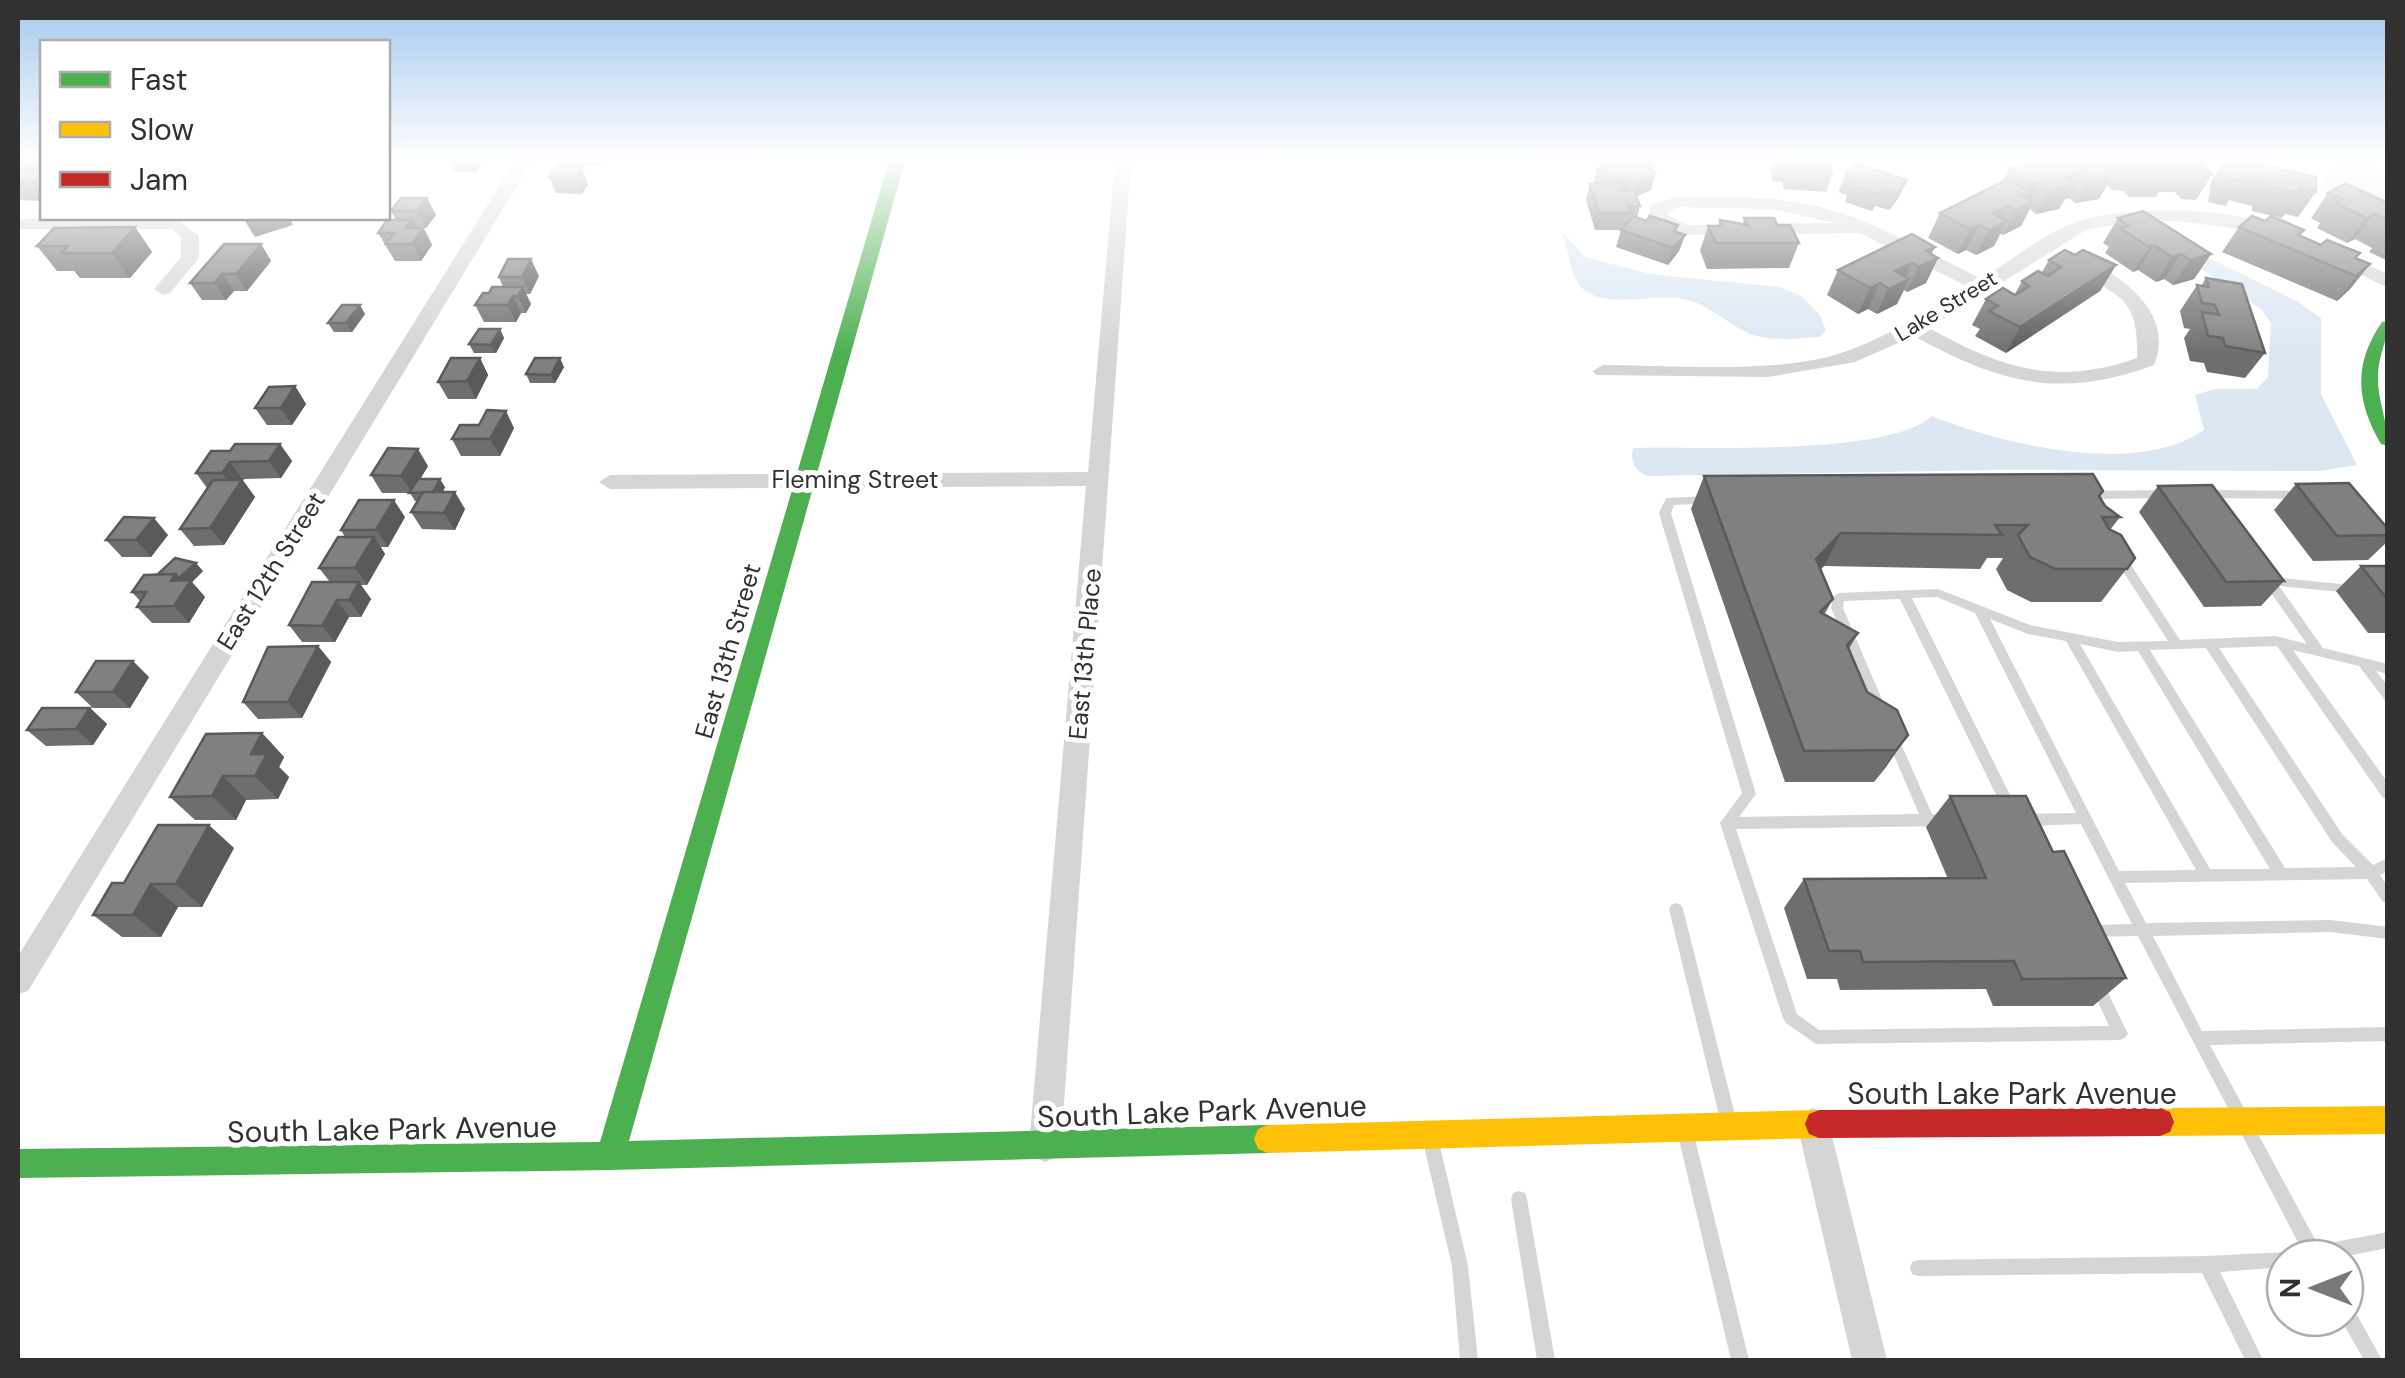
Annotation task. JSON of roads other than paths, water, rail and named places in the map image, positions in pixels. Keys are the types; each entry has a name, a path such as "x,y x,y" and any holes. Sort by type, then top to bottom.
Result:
{"main road":[{"name":"East 13th Street","path":"610,1156 879,225"},
{"path":"2388,326 2371,348 2365,377 2369,402 2388,440"},
{"name":"South Lake Park Avenue","path":"18,1164 610,1156 1813,1124 2388,1120"}],"street":[{"path":"163,289 190,258 190,236 178,225"},
{"name":"East 12th Street","path":"18,980 484,225"},
{"name":"East 13th Place","path":"1045,1146 1118,225"},
{"path":"1675,225 1684,230 1862,228"},
{"path":"1857,225 1980,285"},
{"name":"Lake Street","path":"1603,371 1768,371 1848,358 1914,328 2082,225"},
{"name":"Lake Street","path":"2237,225 2303,243 2388,282"},
{"path":"1914,328 1975,363 2015,376 2072,382 2116,376 2146,361 2150,335 2136,302 2118,281 2046,248"},
{"name":"Fleming Street","path":"610,482 1100,479"},
{"path":"1813,1124 1870,1360"}],"lane":[{"path":"2192,494 2217,508"},
{"path":"2090,512 2080,495 2314,495"},
{"path":"1727,823 1749,794 1665,514 1670,500 1728,500"},
{"path":"2112,545 2177,645"},
{"path":"2258,566 2319,652"},
{"path":"2268,581 2340,588 2388,582"},
{"path":"1928,820 1837,608 1840,597 1938,593 2028,629 2118,646 2281,643 2388,668"},
{"path":"1904,594 2023,836"},
{"path":"1979,609 2201,1038 2240,1122 2305,1238"},
{"path":"2070,637 2206,875"},
{"path":"2281,643 2388,794"},
{"path":"2210,644 2337,838 2371,873 2388,898"},
{"path":"2141,646 2281,874"},
{"path":"2363,662 2388,696"},
{"path":"1998,820 2085,818"},
{"path":"1727,823 1963,820"},
{"path":"1727,823 1791,1018 1816,1038 2120,1032 2088,965"},
{"path":"2116,877 2371,873 2388,864"},
{"path":"1676,909 1730,1127"},
{"path":"2072,932 2330,926 2388,933"},
{"path":"2201,1038 2388,1034"},
{"path":"1685,1128 1740,1360"},
{"path":"1430,1135 1460,1266 1469,1360"},
{"path":"1519,1199 1546,1360"},
{"path":"1918,1268 2265,1260"},
{"path":"2207,1264 2254,1360"},
{"path":"2361,1338 2373,1360"}]}
